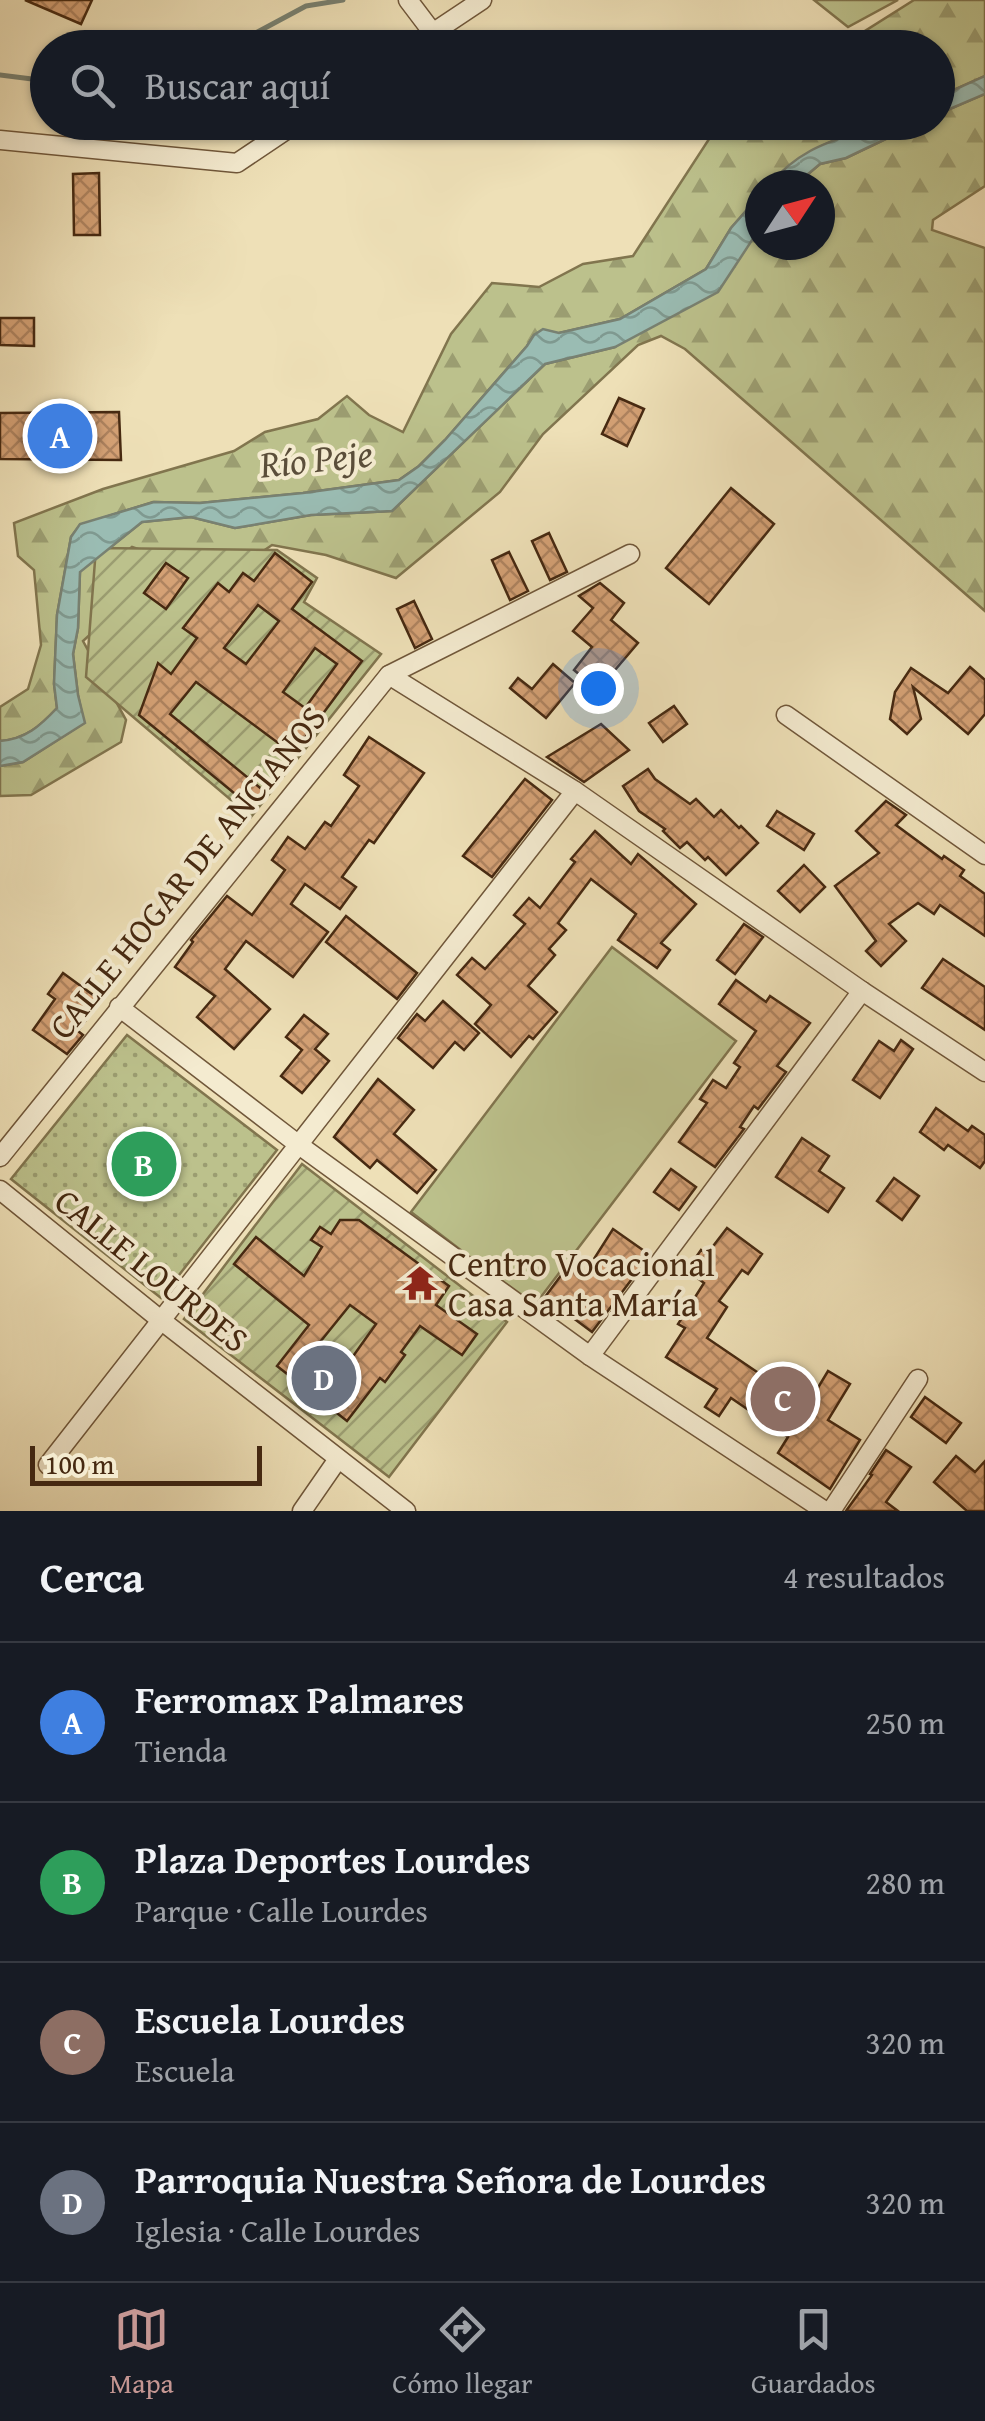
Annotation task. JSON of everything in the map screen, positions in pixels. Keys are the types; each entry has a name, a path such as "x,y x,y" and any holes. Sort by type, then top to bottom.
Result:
{"street":[{"path":"408,0 431,30"},
{"path":"437,30 482,0"},
{"path":"0,140 237,163 271,140"},
{"path":"388,674 630,554"},
{"path":"388,674 575,791 985,1072"},
{"name":"CALLE HOGAR DE ANCIANOS","path":"0,1157 388,674"},
{"path":"786,716 985,855"},
{"path":"48,1466 575,791"},
{"path":"590,1356 862,991"},
{"path":"119,1007 299,1145 590,1356 828,1511 918,1380"},
{"name":"CALLE LOURDES","path":"0,1190 162,1322 406,1511"},
{"path":"302,1511 338,1459"}],"green space":[{"path":"814,0 898,0 848,27"},
{"path":"914,0 985,0 985,76 955,89 955,30 867,30"},
{"path":"985,94 985,186 933,220 932,230 985,248 985,611 685,349 661,336 638,345 543,434 500,492 396,578 326,555 272,545 238,568 167,559 132,547 107,568 106,620 83,641 126,720 121,742 31,795 0,796 0,766 23,762 84,723 73,654 80,571 142,522 191,517 235,528 311,515 392,511 545,364 615,347 745,244 745,260 835,260 835,170 813,170 820,164 846,158 884,140 955,140 955,107"},
{"path":"708,140 836,140 785,170 745,170 745,212 706,269 620,319 534,335 445,440 399,480 200,503 153,502 80,525 71,537 57,615 57,708 32,730 0,741 0,707 28,689 41,645 34,570 18,556 14,523 103,489 234,451 265,432 318,419 347,396 369,415 403,432 451,334 492,283 539,287 583,264 633,256"},
{"path":"96,548 277,550 317,578 304,602 381,654 251,817 86,677"},
{"path":"612,947 736,1041 534,1306 411,1212"},
{"path":"127,1035 277,1150 161,1298 11,1179"},
{"path":"302,1164 507,1322 389,1477 184,1319"}],"water":[{"path":"985,76 985,94 955,107 955,89"},
{"path":"836,140 884,140 813,170 783,170"},
{"path":"745,212 745,251 718,292 615,347 545,364 392,511 311,515 235,528 191,517 142,522 80,572 73,654 85,723 23,762 0,766 0,741 32,730 57,708 57,615 71,537 80,524 154,502 200,503 399,480 445,440 534,335 543,329 559,333 620,319 706,269"}],"building":[{"path":"25,0 92,0 81,24"},
{"path":"99,173 100,235 74,235 73,174"},
{"path":"0,318 34,318 34,346 0,345"},
{"path":"619,398 644,409 627,446 602,434"},
{"path":"119,412 121,460 0,459 0,413"},
{"path":"731,488 774,524 709,604 666,568"},
{"path":"549,533 567,572 550,580 532,541"},
{"path":"509,552 528,591 510,600 492,560"},
{"path":"275,553 312,582 292,609 362,661 293,754 196,682 170,714 264,791 251,807 139,715 158,663 171,674 197,638 183,628 218,583 229,592 243,573 254,581","holes":["258,605 279,621 246,664 224,648","315,648 337,664 305,708 283,692"]},
{"path":"166,563 188,578 166,609 144,593"},
{"path":"600,583 624,603 611,620 638,643 598,690 574,670 592,647 573,631 593,608 579,596"},
{"path":"414,601 432,639 415,648 397,609"},
{"path":"553,664 575,683 546,718 510,688 518,678 532,689"},
{"path":"970,667 985,680 985,714 968,734 913,687 921,719 907,734 890,719 895,692 911,668 948,693"},
{"path":"674,706 687,724 663,742 649,723"},
{"path":"601,724 629,750 584,782 547,757"},
{"path":"369,737 424,773 374,843 369,840 342,877 356,887 340,909 305,884 291,904 328,932 293,977 246,941 225,969 270,1009 234,1049 197,1017 215,996 175,967 191,940 227,896 252,915 285,870 272,860 288,837 305,849 325,822 331,826 359,786 344,775"},
{"path":"648,769 655,779 690,804 696,799 714,817 721,810 758,843 726,875 687,842 680,848 665,829 639,811 623,786"},
{"path":"525,779 552,800 492,877 463,856"},
{"path":"886,801 906,815 896,825 964,870 960,876 985,894 985,936 940,905 934,914 918,903 889,924 906,941 881,966 866,951 876,941 835,886 879,853 856,831"},
{"path":"777,811 814,834 804,850 767,826"},
{"path":"595,831 631,864 638,854 696,904 661,943 670,950 657,968 618,940 636,914 591,879 558,923 566,930 549,949 555,955 528,986 557,1012 511,1057 475,1024 491,1005 457,975 472,958 485,969 525,924 514,915 529,898 540,908 575,862 571,859"},
{"path":"804,865 825,887 800,912 778,891"},
{"path":"346,916 417,973 397,999 326,942"},
{"path":"744,924 763,937 735,974 717,960"},
{"path":"943,959 985,987 985,1030 922,988"},
{"path":"63,973 100,1000 78,1031 83,1035 67,1054 33,1030 55,999 48,994"},
{"path":"736,980 766,1002 770,996 810,1023 777,1066 786,1072 758,1109 754,1106 740,1127 744,1129 715,1167 679,1142 707,1103 700,1099 713,1080 726,1088 740,1067 734,1063 756,1031 719,1004"},
{"path":"443,1001 479,1033 464,1050 455,1042 433,1068 398,1038 417,1014 425,1021"},
{"path":"304,1015 328,1034 315,1049 329,1061 302,1093 281,1076 302,1050 286,1037"},
{"path":"901,1040 913,1049 880,1098 853,1080 879,1041 894,1051"},
{"path":"378,1079 414,1110 394,1134 436,1170 417,1193 377,1160 370,1168 334,1137"},
{"path":"936,1108 968,1131 972,1126 985,1135 985,1161 980,1168 948,1145 944,1150 920,1132"},
{"path":"802,1138 829,1156 819,1171 844,1188 828,1212 776,1177"},
{"path":"671,1169 696,1187 679,1210 654,1192"},
{"path":"894,1178 919,1196 902,1220 877,1201"},
{"path":"340,1220 359,1220 449,1286 436,1305 477,1334 462,1355 420,1326 385,1382 380,1378 347,1421 277,1366 309,1325 234,1264 256,1237 304,1276 322,1247 311,1240 320,1227 331,1234","holes":["350,1305 376,1324 344,1369 316,1347"]},
{"path":"727,1228 762,1254 748,1274 742,1270 719,1301 727,1307 707,1338 807,1406 828,1371 850,1384 828,1420 860,1440 830,1489 778,1453 788,1437 731,1398 719,1416 705,1407 717,1389 666,1357 685,1328 678,1324 704,1283 687,1270 701,1250 707,1254"},
{"path":"613,1229 650,1255 592,1332 545,1297 571,1262 585,1273"},
{"path":"925,1397 961,1423 946,1443 911,1417"},
{"path":"886,1450 911,1467 886,1502 898,1511 846,1511 872,1475"},
{"path":"956,1456 975,1472 985,1461 985,1511 967,1511 934,1482"}],"waterway":[{"path":"261,30 306,6 343,0"},
{"path":"0,75 30,79"}],"place":[{"name":"Ferromax Palmares","path":"60,436"},
{"name":"Plaza Deportes Lourdes","path":"144,1164"},
{"name":"Centro Vocacional Casa Santa María","path":"420,1283"},
{"name":"Parroquia Nuestra Señora de Lourdes","path":"324,1378"},
{"name":"Escuela Lourdes","path":"783,1399"}],"water label":[{"name":"Río Peje","path":"316,458"}]}
